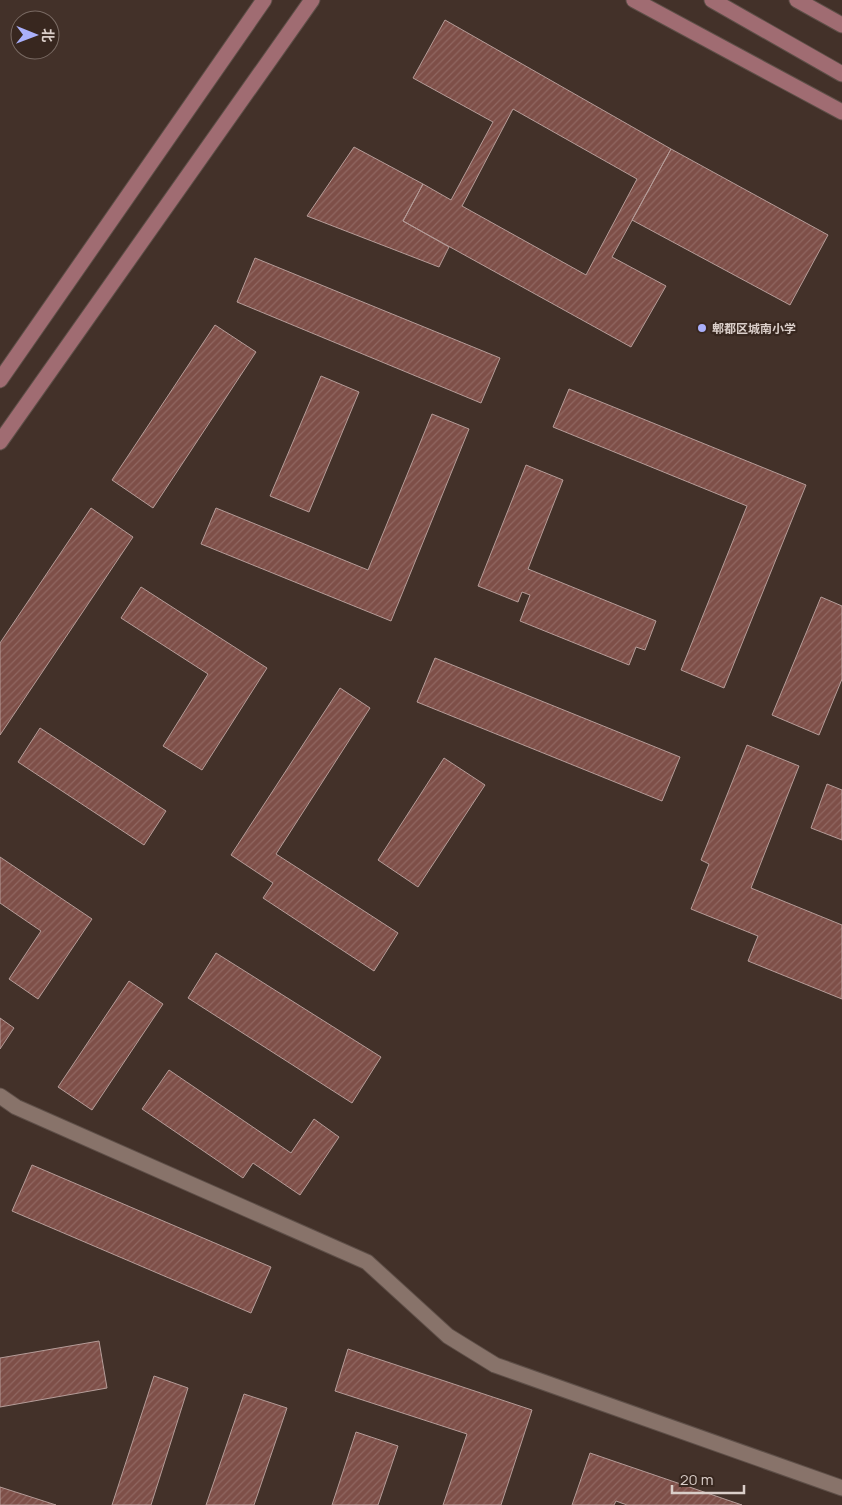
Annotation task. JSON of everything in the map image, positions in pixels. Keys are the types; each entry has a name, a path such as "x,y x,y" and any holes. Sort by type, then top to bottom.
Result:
{"street":[{"path":"0,380 264,0"},
{"path":"0,442 312,0"},
{"path":"634,0 842,112"},
{"path":"712,0 842,74"},
{"path":"797,0 842,25"},
{"path":"0,1096 16,1107 367,1262 448,1336 495,1365 842,1488"}],"building":[{"path":"445,20 671,149 612,257 666,286 631,347 403,221 423,184 451,200 493,122 413,78","holes":["513,109 637,179 586,275 462,206"]},
{"path":"354,147 423,184 403,221 449,247 439,267 307,216"},
{"path":"671,149 828,235 790,305 632,220"},
{"path":"255,258 500,358 481,403 237,302"},
{"path":"215,325 256,352 153,508 112,480"},
{"path":"321,376 359,392 309,512 270,496"},
{"path":"569,389 806,485 724,688 681,670 747,506 553,427"},
{"path":"432,414 469,429 391,621 201,544 216,508 368,570"},
{"path":"526,465 563,480 528,569 656,621 645,650 636,647 629,665 520,621 530,595 522,592 518,602 478,586"},
{"path":"91,508 133,537 0,735 0,643"},
{"path":"141,587 267,668 202,770 163,746 208,674 121,618"},
{"path":"821,597 842,606 842,679 819,735 772,715"},
{"path":"435,658 680,757 662,801 417,702"},
{"path":"340,688 370,708 276,854 398,933 374,971 263,898 273,883 231,855"},
{"path":"40,728 166,811 144,845 18,762"},
{"path":"747,745 799,766 751,888 842,925 842,999 748,961 758,936 691,909 709,864 701,860"},
{"path":"444,758 485,785 418,887 378,860"},
{"path":"827,784 842,790 842,840 811,828"},
{"path":"0,857 92,919 38,999 9,979 41,931 0,903"},
{"path":"216,953 381,1057 352,1103 188,998"},
{"path":"129,981 163,1004 92,1110 58,1087"},
{"path":"0,1018 14,1028 0,1049"},
{"path":"169,1070 291,1153 314,1119 339,1137 300,1195 253,1163 243,1178 142,1109"},
{"path":"32,1165 271,1267 251,1313 12,1211"},
{"path":"99,1341 107,1388 0,1407 0,1358"},
{"path":"348,1349 532,1410 501,1505 443,1505 467,1434 335,1391"},
{"path":"154,1376 188,1388 151,1505 112,1505"},
{"path":"244,1394 287,1408 254,1505 206,1505"},
{"path":"356,1432 398,1446 378,1505 332,1505"},
{"path":"590,1453 742,1505 627,1505 616,1501 614,1505 572,1505"},
{"path":"0,1487 56,1505 0,1505"}],"place":[{"name":"郫都区城南小学","path":"702,328"}]}
